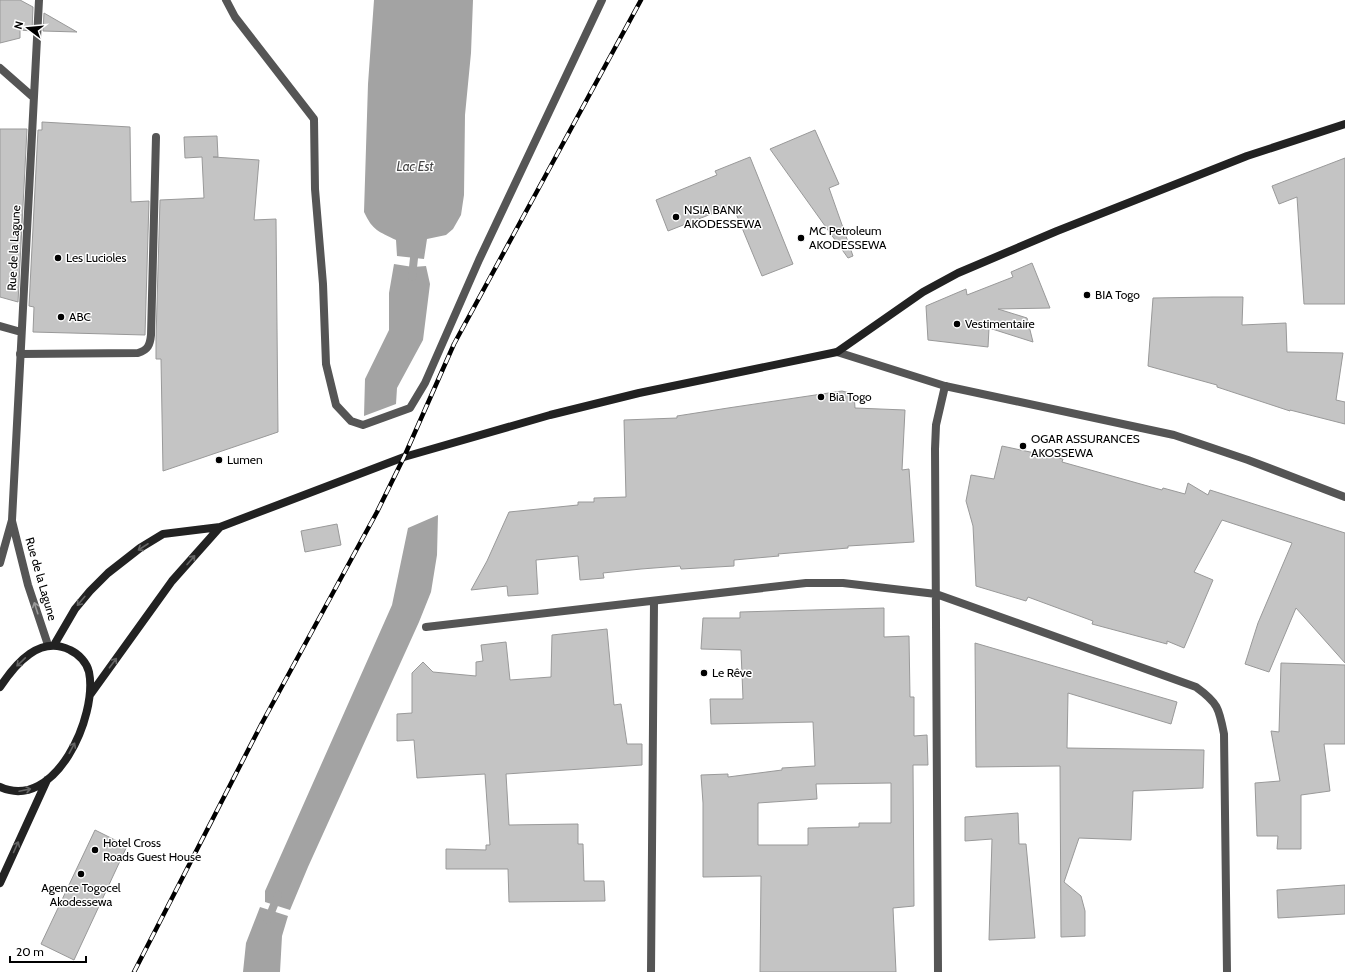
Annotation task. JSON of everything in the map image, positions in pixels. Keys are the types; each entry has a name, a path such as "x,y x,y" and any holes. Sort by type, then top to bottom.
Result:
{"main road":[{"path":"51,645 75,609 90,591 140,548 163,534 220,527 376,467 436,447 616,398 837,352 923,292 958,274 1057,231 1247,156 1345,124"},
{"path":"90,695 172,581 220,527"},
{"path":"0,687 20,662 32,652 51,645 73,651 83,660 89,672 90,695 80,734 70,754 48,779 35,788 24,792 7,790 0,787"},
{"path":"0,883 48,779"}],"street":[{"name":"Rue de la Lagune","path":"0,564 12,520 39,0"},
{"path":"226,0 235,17 314,119 315,189 323,284 326,364 336,405 351,421 363,425 410,408 425,383 479,260 602,0"},
{"path":"0,68 33,97"},
{"path":"20,354 138,354 146,350 150,344 156,137"},
{"path":"0,326 21,332"},
{"path":"837,352 945,386 1174,435 1248,460 1345,497"},
{"path":"938,972 936,425 945,386"},
{"name":"Rue de la Lagune","path":"12,520 28,586 51,645"},
{"path":"426,627 654,602 806,583 843,583 936,594 1196,687 1212,698 1220,712 1224,734 1227,972"},
{"path":"652,972 654,602"}],"water":[{"name":"Lac Est","path":"374,0 473,0 471,53 465,115 464,195 461,215 453,229 446,235 427,239 424,259 397,256 396,240 373,227 364,212 368,84"},
{"path":"394,264 413,267 426,266 430,284 423,340 397,388 396,404 364,416 365,379 389,330 389,293"},
{"path":"438,515 437,555 431,592 419,622 290,910 265,902 265,891 392,605 408,528"},
{"path":"260,907 288,916 282,936 280,972 243,972 246,943"}],"building":[{"path":"0,0 20,0 33,7 32,31 20,30 20,38 0,43"},
{"path":"44,13 77,32 43,31"},
{"path":"42,122 130,127 131,202 149,201 145,335 33,332 34,307 29,306 38,130 42,130"},
{"path":"0,129 27,129 18,302 0,297"},
{"path":"815,130 839,184 829,188 853,256 848,258 770,149"},
{"path":"217,136 218,157 213,157 259,160 254,220 276,219 278,432 163,471 161,359 156,359 160,200 204,198 202,157 185,158 184,137"},
{"path":"750,157 793,264 762,276 735,211 732,213 729,207 668,231 656,200 717,175 715,171"},
{"path":"1345,158 1345,304 1304,304 1297,197 1279,204 1272,186"},
{"path":"1032,263 1050,308 998,309 1027,318 1033,342 989,328 988,347 928,340 926,306 966,289 967,295 1013,277 1011,272"},
{"path":"1243,297 1242,325 1286,323 1287,352 1343,353 1336,400 1345,402 1345,424 1290,411 1217,387 1217,385 1148,366 1153,298"},
{"path":"842,391 854,394 855,408 905,410 902,470 909,469 914,542 848,546 848,548 778,554 779,556 734,560 734,566 681,569 680,566 603,573 604,578 580,580 578,556 536,560 538,594 508,596 507,586 471,590 487,561 509,512 578,505 578,502 594,502 594,498 626,497 624,420 677,418 677,416"},
{"path":"1002,446 1063,459 1062,462 1162,490 1163,488 1185,494 1188,483 1208,495 1210,490 1345,533 1345,663 1296,608 1269,672 1245,664 1258,623 1292,543 1222,520 1194,572 1213,580 1184,648 1167,641 1167,644 1092,624 1093,621 1028,597 1026,601 976,586 973,526 966,501 971,475 994,479"},
{"path":"337,524 341,545 305,552 301,531"},
{"path":"884,608 884,637 909,636 910,697 914,697 914,736 927,735 928,765 913,765 914,906 893,908 896,972 760,972 761,876 703,877 703,803 701,775 728,774 728,777 782,770 782,768 815,766 813,722 711,724 710,699 743,699 741,650 701,649 703,618 740,618 740,612","holes":["891,783 891,823 859,823 859,827 808,828 808,845 758,845 758,803 817,799 816,784"]},
{"path":"607,629 614,705 621,704 627,744 642,744 642,765 506,774 509,825 578,824 578,844 583,844 584,881 604,881 605,901 509,902 508,869 446,869 446,849 486,850 486,845 490,845 485,774 417,778 414,740 397,741 397,714 412,713 412,673 423,662 433,672 476,676 476,662 483,661 481,645 506,642 510,680 551,677 552,635"},
{"path":"975,643 1177,702 1171,724 1068,693 1067,748 1204,750 1203,788 1133,791 1131,840 1079,838 1064,882 1081,896 1085,911 1085,936 1061,937 1060,766 976,767"},
{"path":"1281,663 1345,665 1345,744 1324,744 1330,791 1301,795 1301,849 1277,849 1278,836 1257,836 1255,783 1280,781 1271,731 1279,732"},
{"path":"1018,813 1019,844 1026,844 1035,938 989,940 992,839 965,841 965,817"},
{"path":"95,830 127,846 74,960 41,944"},
{"path":"1345,885 1345,914 1278,918 1277,890"}],"waterway":[{"path":"412,277 414,258"},
{"path":"268,920 278,895"}],"railway":[{"path":"134,972 262,723 377,512 404,457 454,344 641,0"}],"place":[{"name":"NSIA BANK AKODESSEWA","path":"676,217"},
{"name":"MC Petroleum AKODESSEWA","path":"801,238"},
{"name":"Les Lucioles","path":"58,258"},
{"name":"BIA Togo","path":"1087,295"},
{"name":"ABC","path":"61,317"},
{"name":"Vestimentaire","path":"957,324"},
{"name":"Bia Togo","path":"821,397"},
{"name":"OGAR ASSURANCES AKOSSEWA","path":"1023,446"},
{"name":"Lumen","path":"219,460"},
{"name":"Le Rêve","path":"704,673"},
{"name":"Hotel Cross Roads Guest House","path":"95,850"},
{"name":"Agence Togocel Akodessewa","path":"81,874"}]}
